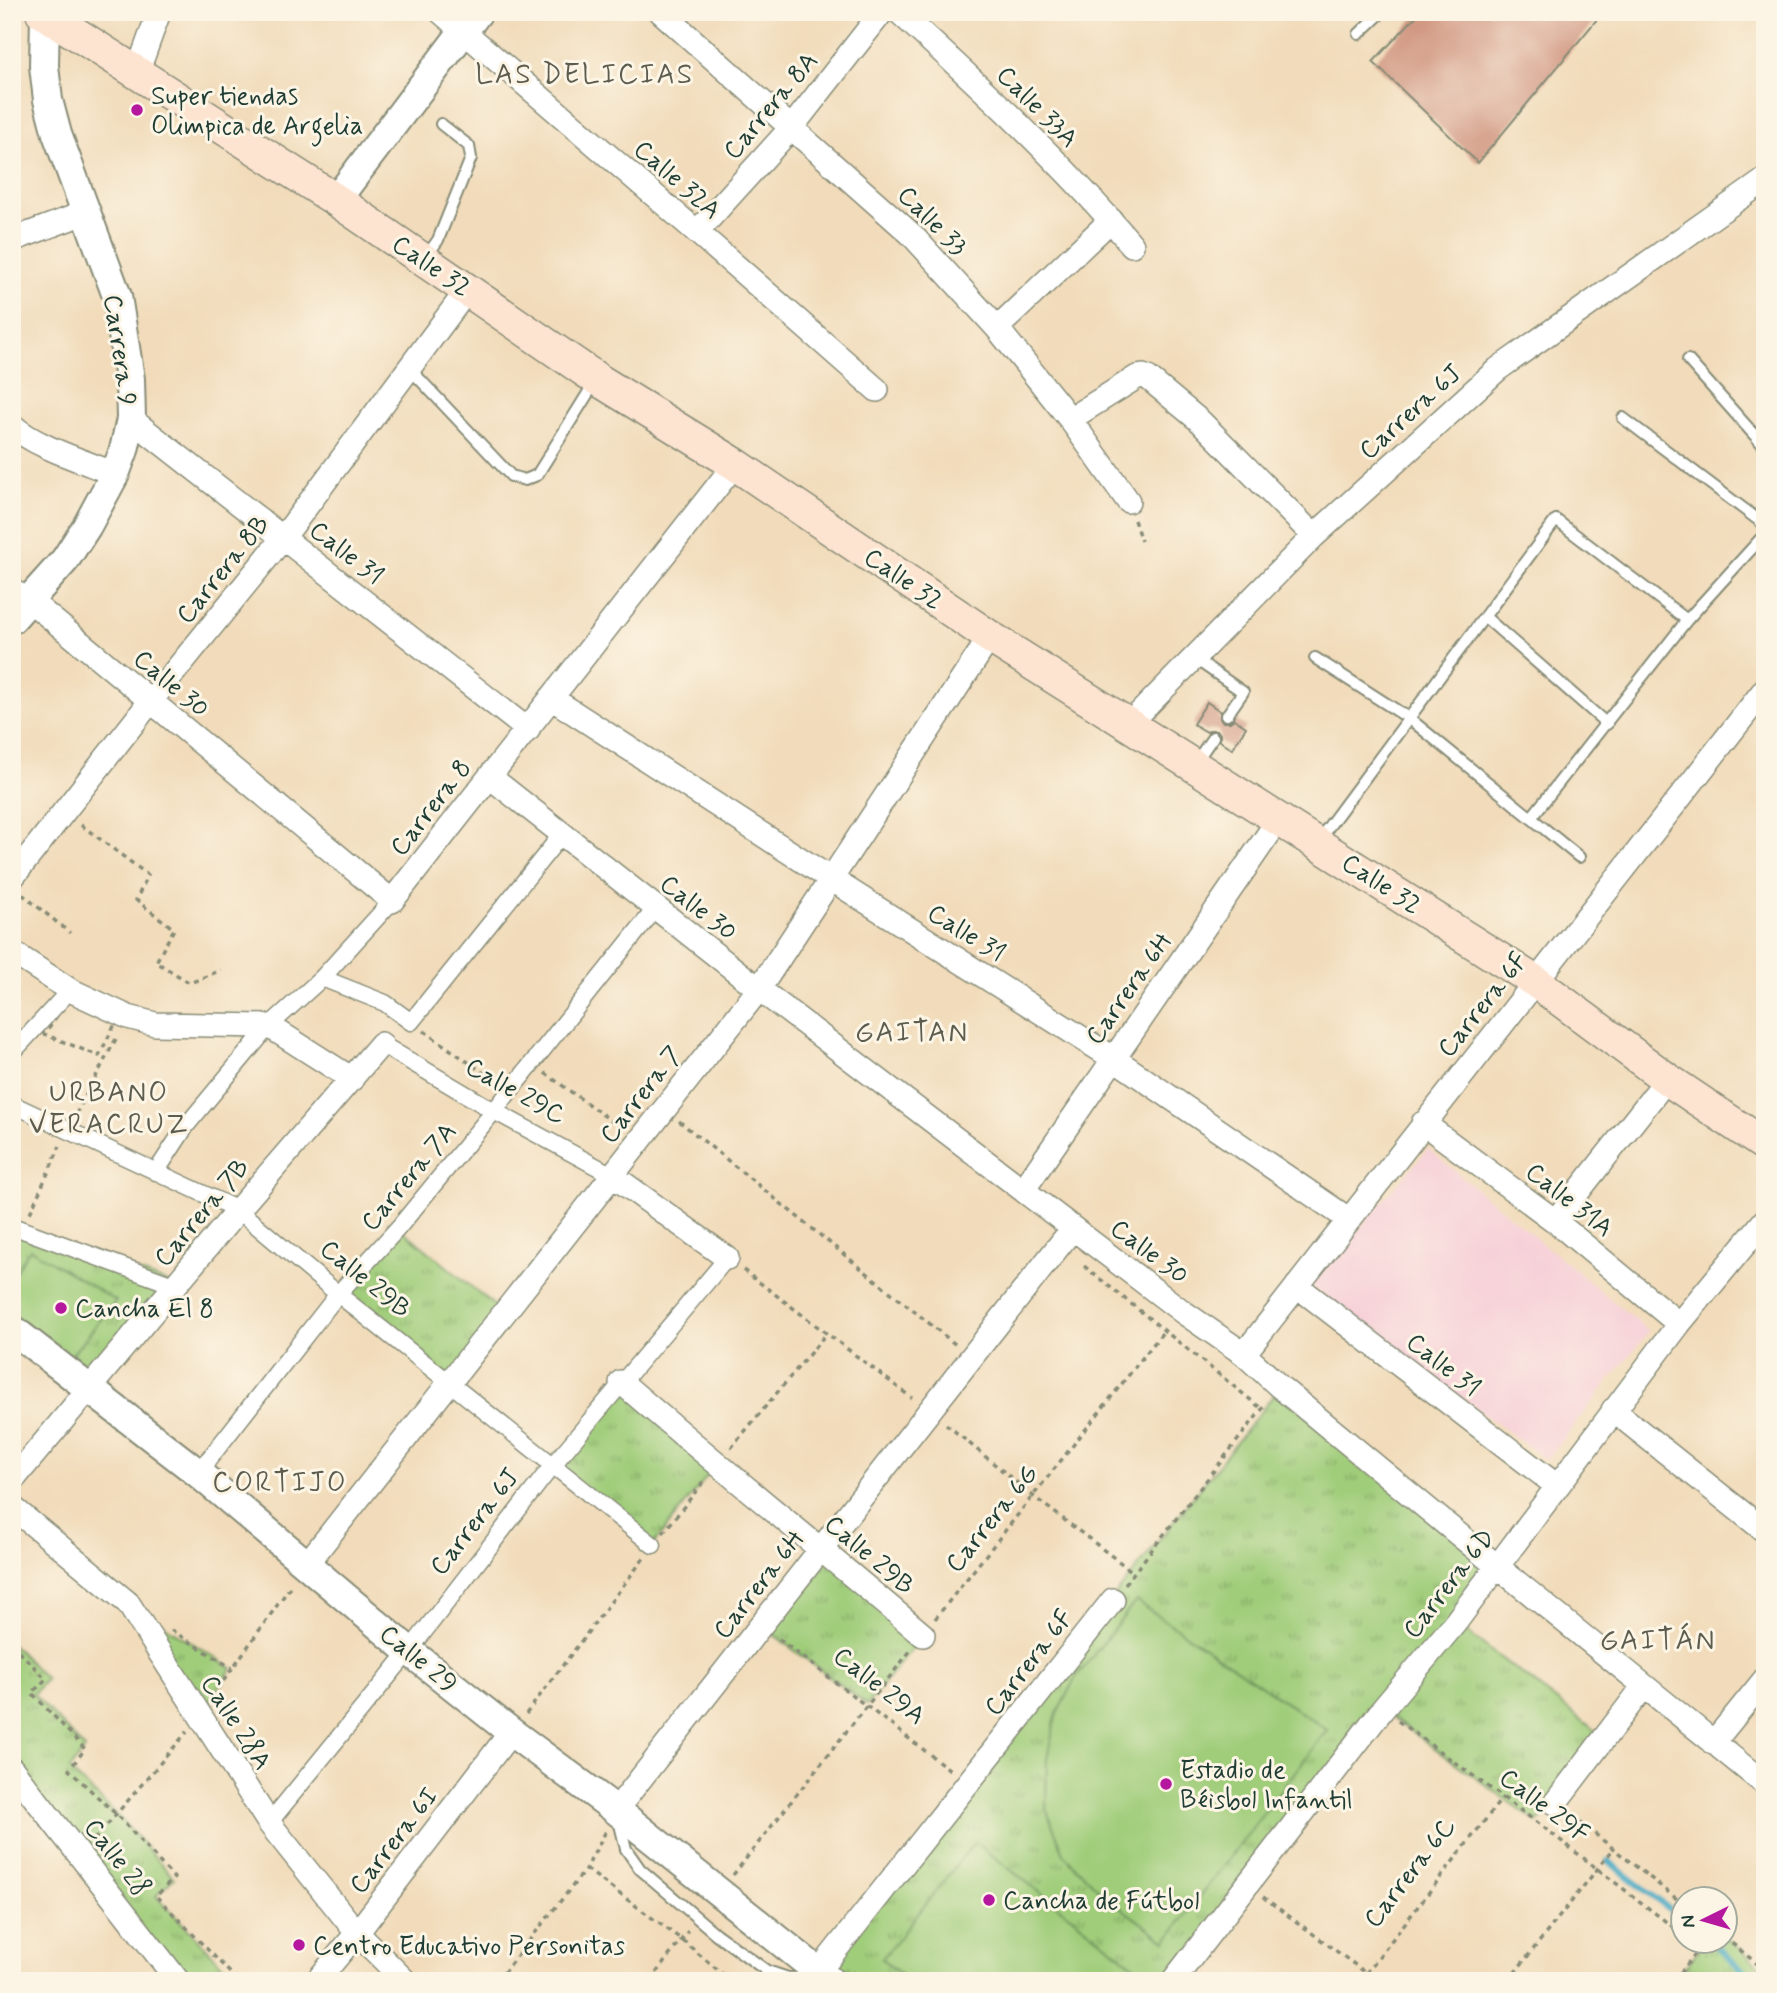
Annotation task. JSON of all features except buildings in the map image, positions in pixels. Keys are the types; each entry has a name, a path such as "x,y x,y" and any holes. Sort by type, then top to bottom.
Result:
{"main road":[{"name":"Calle 32","path":"43,13 336,200 597,379 735,464 990,637 1535,982 1667,1079 1765,1145"}],"street":[{"path":"136,73 159,12"},
{"name":"Calle 32A","path":"441,12 471,22 697,232 877,390"},
{"name":"Calle 33","path":"661,12 911,234 997,328 1070,419 1128,501"},
{"name":"Carrera 8A","path":"697,232 792,127 882,12"},
{"name":"Calle 33A","path":"899,12 989,95 1132,245"},
{"name":"Carrera 9","path":"18,603 65,560 87,526 115,474 131,419 129,369 117,296 57,134 48,100 43,13"},
{"path":"336,200 471,22"},
{"name":"Carrera 6J","path":"1128,725 1314,536 1498,369 1765,180"},
{"path":"12,240 86,212"},
{"path":"997,328 1111,220"},
{"name":"Carrera 8B","path":"17,886 65,813 150,702 283,538 468,289"},
{"path":"1070,419 1137,377 1148,378 1200,422 1314,536"},
{"name":"Calle 31","path":"131,419 528,730"},
{"path":"12,425 35,441 115,474"},
{"name":"Carrera 8","path":"156,1172 186,1126 269,1026 322,978 392,901 735,464"},
{"name":"Calle 30","path":"18,603 150,702 392,901"},
{"name":"Carrera 7","path":"306,1565 759,989 990,637"},
{"name":"Carrera 6F","path":"1244,1354 1765,689"},
{"name":"Calle 31","path":"551,698 1114,1058 1349,1220"},
{"name":"Calle 30","path":"490,776 759,989 1183,1312 1244,1354 1280,1387 1498,1567 1765,1784"},
{"name":"Carrera 6H","path":"1024,1189 1279,819"},
{"path":"322,978 385,1003 411,1022 562,834"},
{"name":"Carrera 7A","path":"198,1473 338,1294 399,1227 655,909"},
{"path":"12,952 71,994 128,1017 155,1024 269,1026 352,1079"},
{"path":"12,1053 71,994"},
{"name":"Carrera 7B","path":"12,1481 238,1209 381,1044"},
{"name":"Calle 29C","path":"381,1044 494,1111 616,1170 727,1258"},
{"path":"1555,1221 1667,1079"},
{"name":"Calle 29B","path":"12,1104 238,1209 338,1294 653,1545"},
{"name":"Calle 31A","path":"1423,1123 1555,1221 1679,1324"},
{"name":"Carrera 6D","path":"1173,1981 1382,1710 1498,1567 1679,1324 1765,1220"},
{"path":"12,1226 176,1286"},
{"name":"Carrera 6H","path":"616,1810 1073,1228"},
{"name":"Carrera 6J","path":"269,1822 409,1651 552,1466 727,1258"},
{"name":"Calle 31","path":"1297,1286 1557,1486"},
{"name":"Calle 29","path":"12,1329 198,1473 409,1651 511,1732 616,1810 825,1976"},
{"name":"Calle 29B","path":"621,1382 716,1465 923,1635"},
{"path":"1613,1410 1765,1531"},
{"name":"Calle 28A","path":"12,1507 128,1603 269,1822 357,1933 405,1981"},
{"name":"Carrera 6F","path":"825,1976 968,1785 1113,1600"},
{"path":"1713,1743 1765,1679"},
{"path":"1555,1802 1644,1686"},
{"name":"Carrera 6I","path":"317,1981 511,1732"},
{"name":"Calle 28","path":"12,1769 178,1981"}],"lane":[{"path":"1359,34 1382,12"},
{"path":"424,259 438,240 471,158 468,146 441,124"},
{"path":"1688,360 1765,447"},
{"path":"410,369 511,476 525,480 537,475 597,379"},
{"path":"1623,418 1765,525"},
{"path":"1317,842 1556,520 1687,620"},
{"path":"1531,818 1687,620 1765,534"},
{"path":"1485,617 1607,723"},
{"path":"1192,657 1243,692 1227,715"},
{"path":"1315,658 1409,719 1579,857"},
{"path":"1193,765 1213,737"},
{"path":"616,1810 626,1849 640,1869 698,1919 767,1971 788,1978 825,1976"}],"path":[{"path":"65,813 148,875 136,900 174,929 156,962 190,983 221,970"},
{"path":"17,886 70,933"},
{"path":"71,994 118,1018 99,1056 44,1034 71,994"},
{"path":"411,1022 477,1067 509,1093"},
{"path":"532,1064 637,1144"},
{"path":"664,1109 971,1357"},
{"name":"Carrera 6G","path":"719,1893 1163,1332"},
{"path":"1113,1600 1280,1387"},
{"path":"163,1625 232,1668"},
{"name":"Calle 29A","path":"761,1625 968,1785"},
{"path":"12,1644 46,1679 33,1693 85,1749 69,1770 117,1815 174,1878 156,1896 238,1981"},
{"name":"Calle 29F","path":"1382,1710 1503,1797 1668,1923"},
{"name":"Carrera 6C","path":"1360,1981 1503,1797"},
{"path":"1555,1802 1668,1892"},
{"path":"497,1981 586,1869 616,1810"},
{"path":"1508,1981 1614,1848"},
{"path":"586,1869 682,1940 731,1981"},
{"path":"1247,1886 1377,1981"},
{"path":"650,1981 698,1919"},
{"path":"1738,1948 1765,1970"},
{"path":"1674,1981 1695,1954"},
{"path":"1679,1975 1686,1981"}],"shaded area":[{"path":"1428,1149 1649,1331 1546,1460 1310,1285"}],"green space":[{"path":"12,1225 176,1286 91,1389 12,1327"},
{"path":"399,1227 503,1313 450,1382 339,1294"},
{"name":"Cancha El 8","path":"30,1249 116,1301 70,1357 12,1314 12,1277"},
{"path":"621,1382 716,1465 653,1545 552,1466"},
{"path":"1280,1387 1498,1567 1455,1623 1605,1738 1538,1823 1382,1710 1173,1981 831,1981 819,1971"},
{"path":"821,1549 923,1635 867,1705 761,1625"},
{"name":"Estadio de Béisbol Infantil","path":"1136,1601 1327,1730 1166,1941 1109,1899 1065,1856 1046,1809 1047,1759 1056,1716 1074,1680"},
{"path":"128,1603 232,1668 199,1717"},
{"path":"12,1644 46,1679 33,1694 85,1749 69,1770 117,1815 174,1878 156,1896 238,1981 178,1981 12,1769"},
{"name":"Cancha de Fútbol","path":"975,1842 1145,1974 1139,1981 909,1981 882,1959"},
{"path":"1738,1948 1765,1970 1765,1981 1687,1981 1679,1975 1696,1954 1738,1954"}],"waterway":[{"path":"1608,1861 1668,1908"},
{"path":"1725,1954 1755,1981"}],"place":[{"name":"Super tiendas Olimpica de Argelia","path":"137,110"},
{"name":"Cancha El 8","path":"61,1308"},
{"name":"Estadio de Béisbol Infantil","path":"1166,1784"},
{"name":"Cancha de Fútbol","path":"989,1900"},
{"name":"Centro Educativo Personitas","path":"299,1945"}],"district":[{"name":"LAS DELICIAS","path":"585,73"},
{"name":"GAITAN","path":"912,1031"},
{"name":"URBANO VERACRUZ","path":"109,1107"},
{"name":"CORTIJO","path":"280,1481"},
{"name":"GAITÁN","path":"1658,1639"}]}
